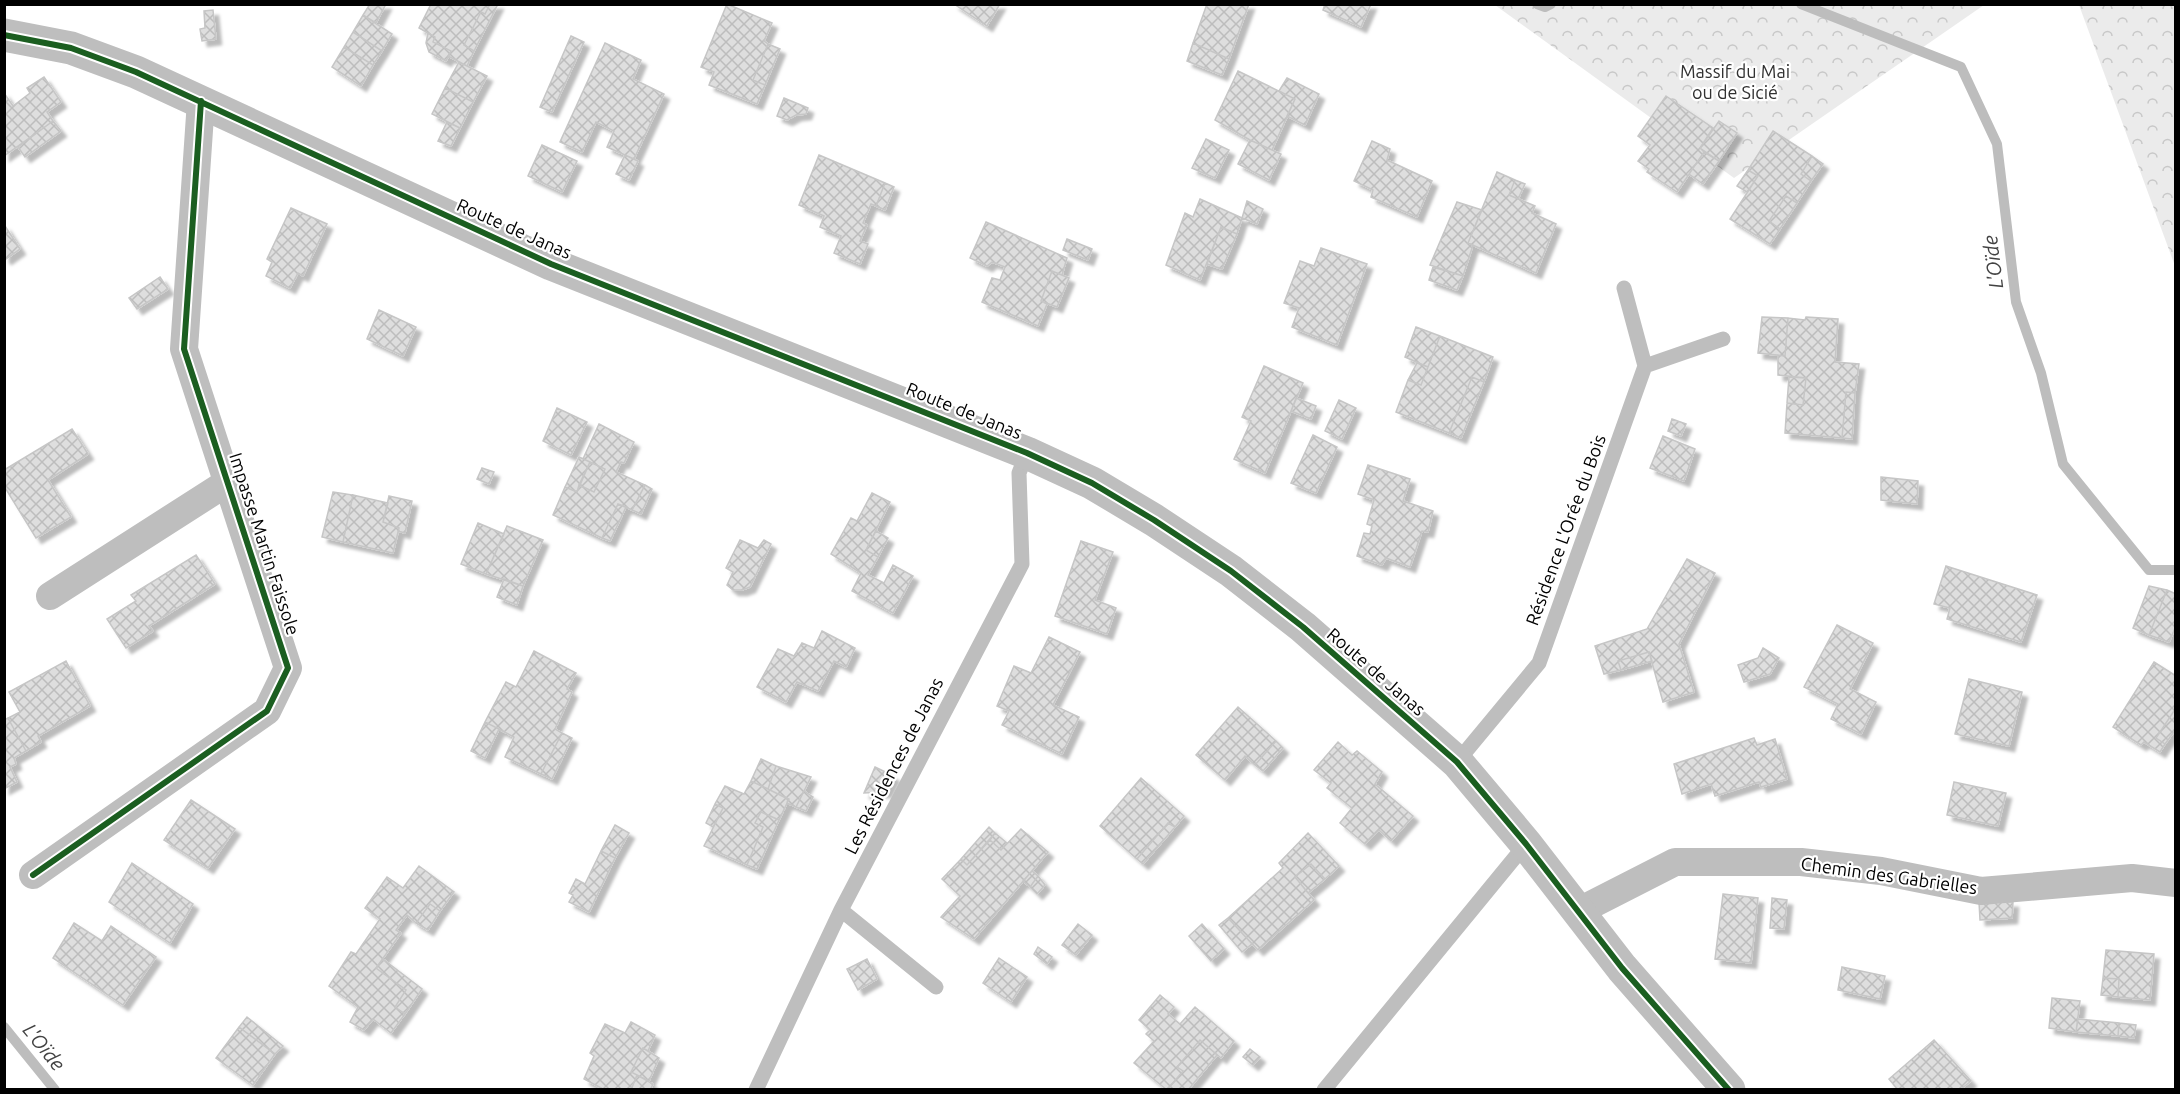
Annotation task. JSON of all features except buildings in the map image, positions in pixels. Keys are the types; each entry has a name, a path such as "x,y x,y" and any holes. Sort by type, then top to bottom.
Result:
{"street":[{"name":"Route de Janas","path":"4,35 71,48 136,72 551,264 1027,453 1092,483 1154,520 1231,571 1303,627 1457,762 1526,844 1622,968 1729,1089"},
{"name":"Impasse Martin Faissole","path":"33,875 267,711 288,668 184,349 201,101"},
{"path":"50,596 228,483"},
{"name":"Chemin des Gabrielles","path":"1579,911 1675,862 1801,862 1881,871 1982,891 2132,878 2175,883"}],"lane":[{"path":"1624,288 1645,366 1723,339"},
{"name":"Résidence L'Orée du Bois","path":"1457,762 1539,663 1645,366"},
{"name":"Les Résidences de Janas","path":"756,1089 841,910 1022,564 1019,472 1027,453"},
{"path":"1324,1089 1526,844"},
{"path":"841,910 936,987"}],"green space":[{"name":"Massif du Mai ou de Sicié","path":"1495,5 1984,5 1734,178"},
{"path":"2079,5 2175,5 2175,266"}],"waterway":[{"name":"L'Oïde","path":"1537,4 1545,7 1551,4"},
{"name":"L'Oïde","path":"1801,4 1961,67 1997,144 2016,302 2041,373 2063,464 2149,570 2176,570"},
{"name":"L'Oïde","path":"4,1027 55,1090"}],"cycle path":[{"path":"4,35 71,48 136,72 551,264 1027,453 1092,483 1154,520 1231,571 1303,627 1457,762 1526,844 1622,968 1729,1090"},
{"path":"33,875 267,711 288,668 184,349 201,101"}]}
